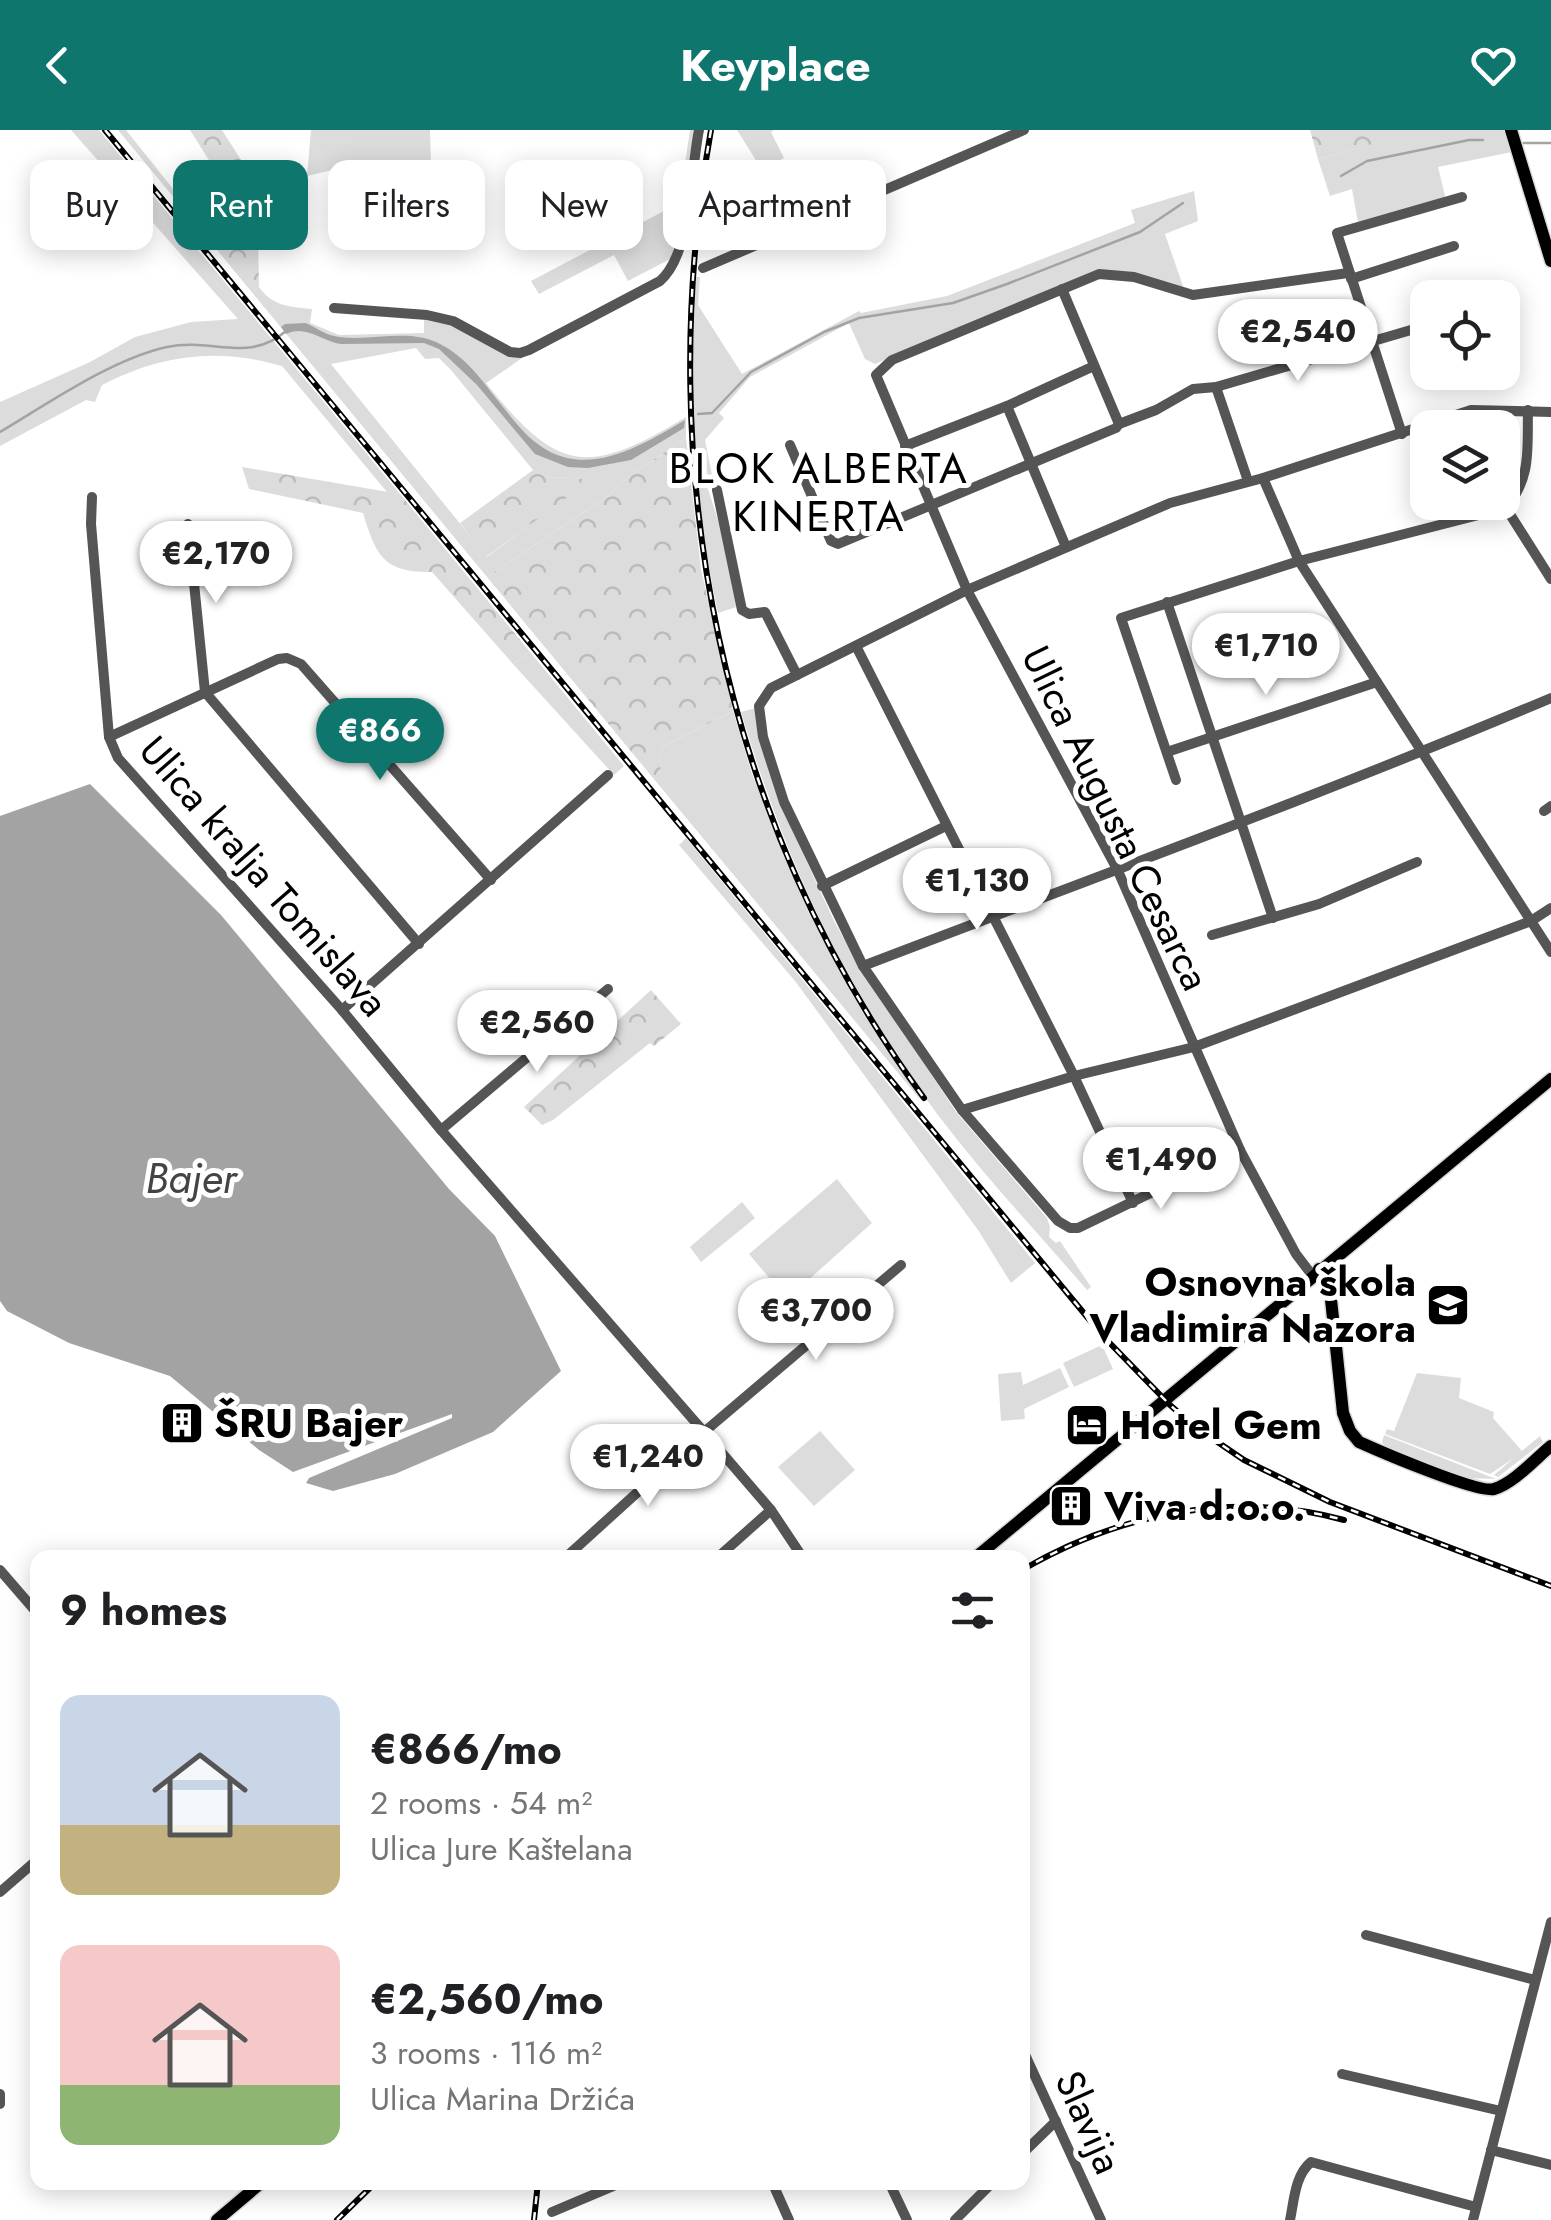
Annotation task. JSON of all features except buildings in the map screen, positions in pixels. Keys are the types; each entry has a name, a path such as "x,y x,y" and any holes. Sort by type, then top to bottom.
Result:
{"main road":[{"path":"1512,130 1551,261"},
{"path":"985,1550 1551,1079"},
{"path":"1316,1272 1330,1290 1343,1413 1354,1437 1374,1449 1489,1490 1506,1482 1551,1446"},
{"path":"217,2220 253,2190"}],"street":[{"path":"334,308 427,314 453,321 510,352 520,353 671,272 699,130"},
{"path":"703,268 1024,130"},
{"path":"1402,434 1337,233 1462,197"},
{"path":"1120,424 1062,288 1099,274 1115,273 1193,295 1349,276 1454,246"},
{"name":"Ulica Augusta Cesarca","path":"1062,288 892,360 878,371 878,383 967,590 1118,872 1240,1150 1296,1254 1316,1272"},
{"path":"790,444 831,541 838,544 1116,428 1193,389 1216,387 1410,331"},
{"path":"905,446 1094,366"},
{"path":"1216,387 1248,481"},
{"path":"1007,406 1066,547"},
{"path":"1240,1150 1078,1228 1070,1228 1050,1214 962,1110 863,966 784,802 763,737 760,706 771,688 967,590 1170,503 1262,478 1470,410 1551,412"},
{"path":"1520,491 1526,473 1528,410"},
{"path":"1262,478 1300,562 1551,952"},
{"path":"717,490 742,610 749,614 764,612 797,675"},
{"name":"Ulica kralja Tomislava","path":"92,496 109,737 118,758 342,1010 441,1130 772,1510 798,1550"},
{"path":"1176,780 1121,618 1300,562 1460,520"},
{"path":"1514,520 1551,579"},
{"path":"188,524 205,692 419,944"},
{"path":"1168,602 1272,918"},
{"path":"856,646 1074,1076 1133,1203"},
{"path":"109,737 287,658 302,664 491,880"},
{"path":"1167,752 1377,682"},
{"path":"863,966 1118,872 1551,698"},
{"path":"342,1010 608,775"},
{"path":"822,886 946,826"},
{"path":"1212,934 1318,904 1417,862"},
{"path":"962,1110 1074,1076 1194,1047 1531,921 1551,908"},
{"path":"441,1130 608,989"},
{"path":"574,1550 704,1432 901,1265"},
{"path":"726,1550 772,1510"},
{"path":"0,1570 30,1605"},
{"path":"0,1892 30,1866"},
{"path":"1473,2220 1551,1923"},
{"path":"1366,1935 1535,1980"},
{"name":"Slavija","path":"1030,2065 1100,2220"},
{"path":"1342,2074 1501,2111"},
{"path":"0,2094 0,2104"},
{"path":"1030,2146 1056,2122"},
{"path":"1491,2150 1551,2165"},
{"path":"1290,2220 1298,2181 1311,2162 1476,2207"},
{"path":"552,2212 604,2190"},
{"path":"776,2190 789,2220"},
{"path":"894,2190 907,2220"},
{"path":"955,2220 985,2190"}],"green space":[{"path":"71,130 99,130 124,160 98,160"},
{"path":"118,130 126,130 150,160 143,160"},
{"path":"190,130 222,130 241,160 209,160"},
{"path":"311,130 430,130 431,160 328,160 328,171 308,176"},
{"path":"690,130 697,130 691,160 685,160"},
{"path":"737,130 774,130 771,132 784,158 756,160"},
{"path":"1310,130 1372,130 1376,143 1318,159"},
{"path":"1372,130 1505,130 1512,152 1438,167 1443,199 1358,222 1352,189 1330,196 1318,159 1375,143"},
{"path":"153,164 173,189 173,197 153,172"},
{"path":"1194,191 1198,221 1165,234 1184,289 1116,271 1096,270 875,364 865,359 849,323 750,377 719,413 724,418 705,440 712,475 705,480 728,551 736,607 718,613 695,459 692,375 696,277 700,277 698,305 742,374 859,311 947,296 1135,223 1131,210"},
{"path":"153,195 173,219 173,245 153,223"},
{"path":"663,211 663,250 674,250 672,258 628,281 614,255 539,294 531,281 590,250 643,250 643,222"},
{"path":"177,250 198,250 400,494 387,492 282,366 235,357 189,357 145,367 102,385 95,402 86,400 0,446 0,402 90,362 135,337 191,322 238,319"},
{"path":"217,250 222,250 253,289 259,287 282,304 312,309 310,323 339,335 424,333 424,317 528,354 486,383 534,435 555,449 576,456 623,450 686,417 686,438 631,475 605,498 487,577","holes":["416,348 425,359 439,358 533,470 549,477 590,479 487,557 331,364"]},
{"path":"221,250 258,250 259,287 253,290"},
{"path":"686,438 701,569 733,711 664,746 659,754 661,771 653,778 487,577"},
{"path":"242,467 400,494 530,652 513,664 432,572 402,569 384,559 372,540 363,513 249,489"},
{"path":"533,470 549,477 592,479 486,557 460,523"},
{"path":"530,652 624,766 614,775 513,664"},
{"path":"756,708 787,819 835,923 956,1112 1047,1218 1049,1237 1056,1243 1060,1241 1091,1287 1087,1290 938,1115 874,1021 821,923 777,819 741,712"},
{"path":"733,711 752,774 809,913 867,1019 923,1103 653,778 661,771 659,754 664,746"},
{"path":"686,838 1035,1263 1011,1283 978,1230 795,981 679,845"},
{"path":"651,990 681,1024 542,1125 524,1107"},
{"path":"837,1179 872,1223 787,1299 749,1254"},
{"path":"742,1202 755,1218 701,1262 690,1247"},
{"path":"1102,1345 1113,1369 1074,1387 1063,1363"},
{"path":"1060,1368 1069,1387 1024,1409 1025,1419 1001,1421 998,1374 1021,1372 1023,1385"},
{"path":"1417,1373 1461,1378 1459,1398 1494,1412 1493,1418 1522,1451 1540,1436 1543,1442 1498,1477 1494,1475 1514,1458 1490,1474 1385,1434 1387,1429 1394,1431"},
{"path":"820,1431 855,1470 814,1506 778,1467"},
{"path":"1384,1435 1496,1479 1467,1478 1385,1447"}],"water":[{"path":"306,323 334,336 402,336 440,344 470,367 529,437 560,456 597,459 634,448 685,420 684,428 631,460 588,468 568,467 535,454 477,385 439,349 424,343 341,344 307,332 286,334 281,327"},
{"name":"Bajer","path":"90,784 221,915 449,1189 495,1236 561,1371 493,1432 395,1474 333,1491 306,1483 309,1478 452,1418 452,1414 293,1472 259,1450 170,1376 69,1343 7,1311 0,1301 0,816"}],"waterway":[{"path":"1341,176 1367,161 1483,140"},
{"path":"1523,143 1551,143"},
{"path":"698,414 712,413 751,372 824,332 859,318 953,303 1007,284 1140,232 1183,203"},
{"path":"0,432 81,383 146,353 183,345 258,346 286,331"}],"railway":[{"path":"105,130 1102,1335 1170,1405 1244,1460 1330,1502 1551,1586"},
{"path":"711,130 695,257 690,384 698,511 718,636 751,758 796,877 854,990 924,1098"},
{"path":"1030,1566 1098,1534 1178,1512 1261,1507 1344,1520"},
{"path":"337,2220 368,2190"},
{"path":"534,2220 537,2190"}],"place":[{"name":"Osnovna škola Vladimira Nazora","path":"1448,1305"},
{"name":"ŠRU Bajer","path":"182,1423"},
{"name":"Hotel Gem","path":"1087,1425"},
{"name":"Viva d.o.o.","path":"1071,1506"}],"district":[{"name":"BLOK ALBERTA KINERTA","path":"819,492"}]}
